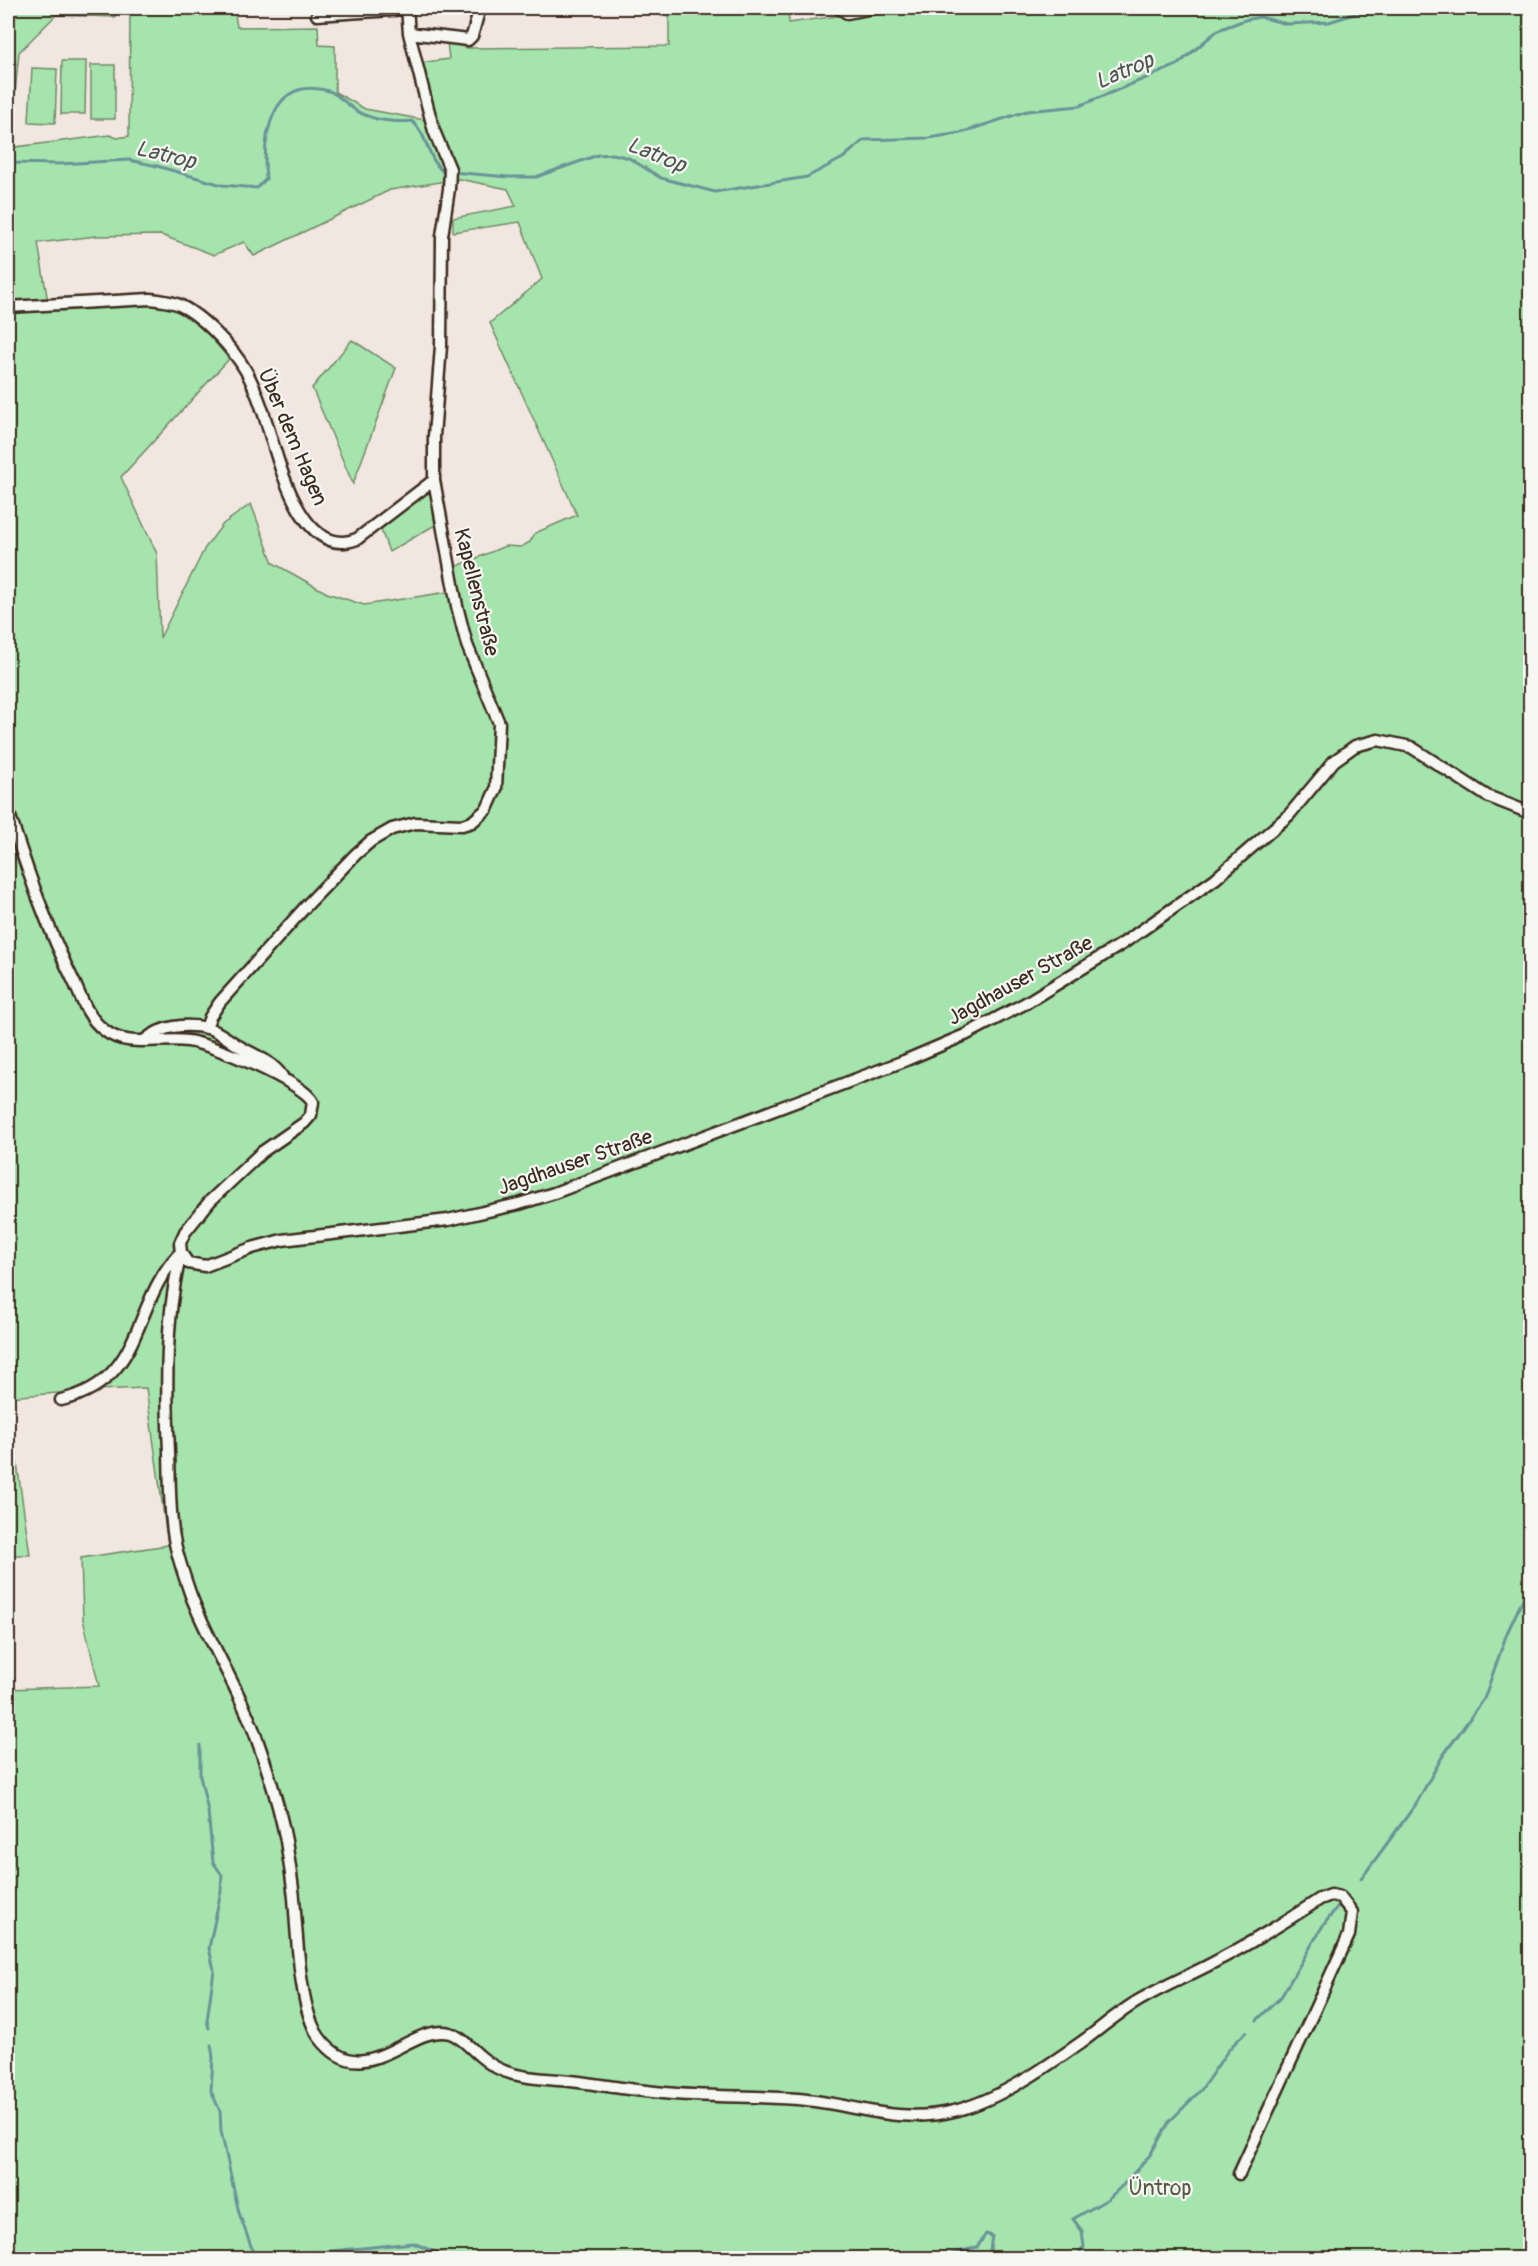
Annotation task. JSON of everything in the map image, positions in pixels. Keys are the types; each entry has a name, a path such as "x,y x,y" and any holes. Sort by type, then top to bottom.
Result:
{"street":[{"name":"Kapellenstraße","path":"206,1028 220,1002 362,848 386,832 400,826 424,822 467,824 483,813 494,797 499,723 467,645 459,616 449,572 434,480 434,436 441,346 442,236 450,169 434,130 409,33 407,8 317,15"},
{"path":"409,33 468,40 472,36 480,8"},
{"path":"839,8 847,13 874,8"},
{"name":"Über dem Hagen","path":"8,307 150,299 171,302 192,313 213,331 246,371 258,398 292,496 305,519 319,534 328,539 343,543 357,539 434,480"},
{"name":"Jagdhauser Straße","path":"181,1252 188,1263 205,1266 252,1248 290,1238 415,1225 479,1214 519,1204 612,1173 920,1055 965,1035 1024,1004 1100,959 1166,914 1252,849 1289,815 1334,761 1347,750 1366,742 1390,741 1411,747 1487,796 1530,813"},
{"path":"8,810 36,899 57,948 89,1012 98,1025 113,1036 126,1040 186,1040 199,1043 284,1079 301,1088 311,1099 312,1109 308,1119 262,1152 210,1201 185,1232 180,1243 181,1252 175,1275 168,1374 168,1452 174,1538 181,1565 208,1637 244,1704 271,1778 285,1839 293,1894 297,1946 305,1993 316,2032 327,2046 344,2056 359,2060 370,2059 430,2034 443,2032 453,2034 488,2063 499,2069 526,2077 691,2095 811,2100 874,2113 918,2116 957,2110 990,2099 1085,2040 1114,2016 1145,1997 1257,1939 1320,1899 1331,1895 1340,1897 1352,1912 1349,1935 1239,2174"},
{"path":"145,1040 154,1032 165,1028 206,1028 263,1059 284,1079"},
{"path":"61,1400 73,1398 103,1381 120,1364 135,1340 160,1278 181,1252"}],"green space":[{"path":"8,8 116,8 115,17 56,15 19,52 12,123 8,124 9,26"},
{"name":"Üntrop","path":"130,8 234,8 237,27 318,26 319,45 335,46 335,92 365,109 436,122 420,63 449,59 447,42 467,48 669,46 669,8 788,8 789,23 894,8 1530,8 1530,2258 8,2258 8,1689 99,1686 83,1619 81,1558 168,1545 146,1388 8,1397 8,148 110,135 117,138 129,136","holes":["459,179 508,189 516,206 453,218 453,232 520,222 542,279 490,323 577,515 535,533 530,542 521,547 505,546 453,568 454,591 364,605 327,593 273,563 251,504 223,524 205,548 160,638 157,554 121,477 229,359 193,319 167,306 135,303 49,308 38,243 96,236 161,235 214,255 244,242 254,256 390,190"]},
{"path":"62,61 86,61 85,114 61,114"},
{"path":"91,65 115,65 115,119 91,119"},
{"path":"32,68 57,69 55,123 29,122"},
{"path":"352,340 396,368 353,484 312,388"},
{"path":"430,489 435,525 389,552 380,527"},
{"path":"8,1414 10,1414 30,1555 8,1555"}],"waterway":[{"name":"Latrop","path":"452,172 536,177 598,155 613,154 629,158 661,178 715,192 807,177 843,158 864,140 929,138 960,133 1027,111 1079,106 1177,65 1218,30 1245,20 1260,17 1287,24 1329,22 1373,8"},
{"name":"Latrop","path":"8,163 59,164 129,160 222,185 257,188 266,179 266,145 274,113 283,100 294,92 309,88 332,92 355,110 368,116 397,122 412,121 422,134 435,162 446,174"},
{"path":"1361,1879 1416,1804 1442,1757 1484,1699 1507,1633 1530,1584"},
{"path":"200,1745 200,1776 208,1811 213,1862 222,1875 221,1891 209,1948 214,1970 207,2021 209,2028"},
{"path":"1257,2020 1281,1997 1322,1927 1337,1907"},
{"path":"1076,2258 1084,2247 1082,2231 1073,2219 1108,2199 1123,2185 1150,2155 1169,2122 1201,2090 1229,2049 1246,2032"},
{"path":"211,2045 213,2057 211,2091 220,2111 221,2131 239,2213 252,2249 251,2258"},
{"path":"938,2258 977,2247 986,2234 992,2236 989,2256 993,2258"},
{"path":"293,2258 311,2253 413,2243 450,2258"}]}
